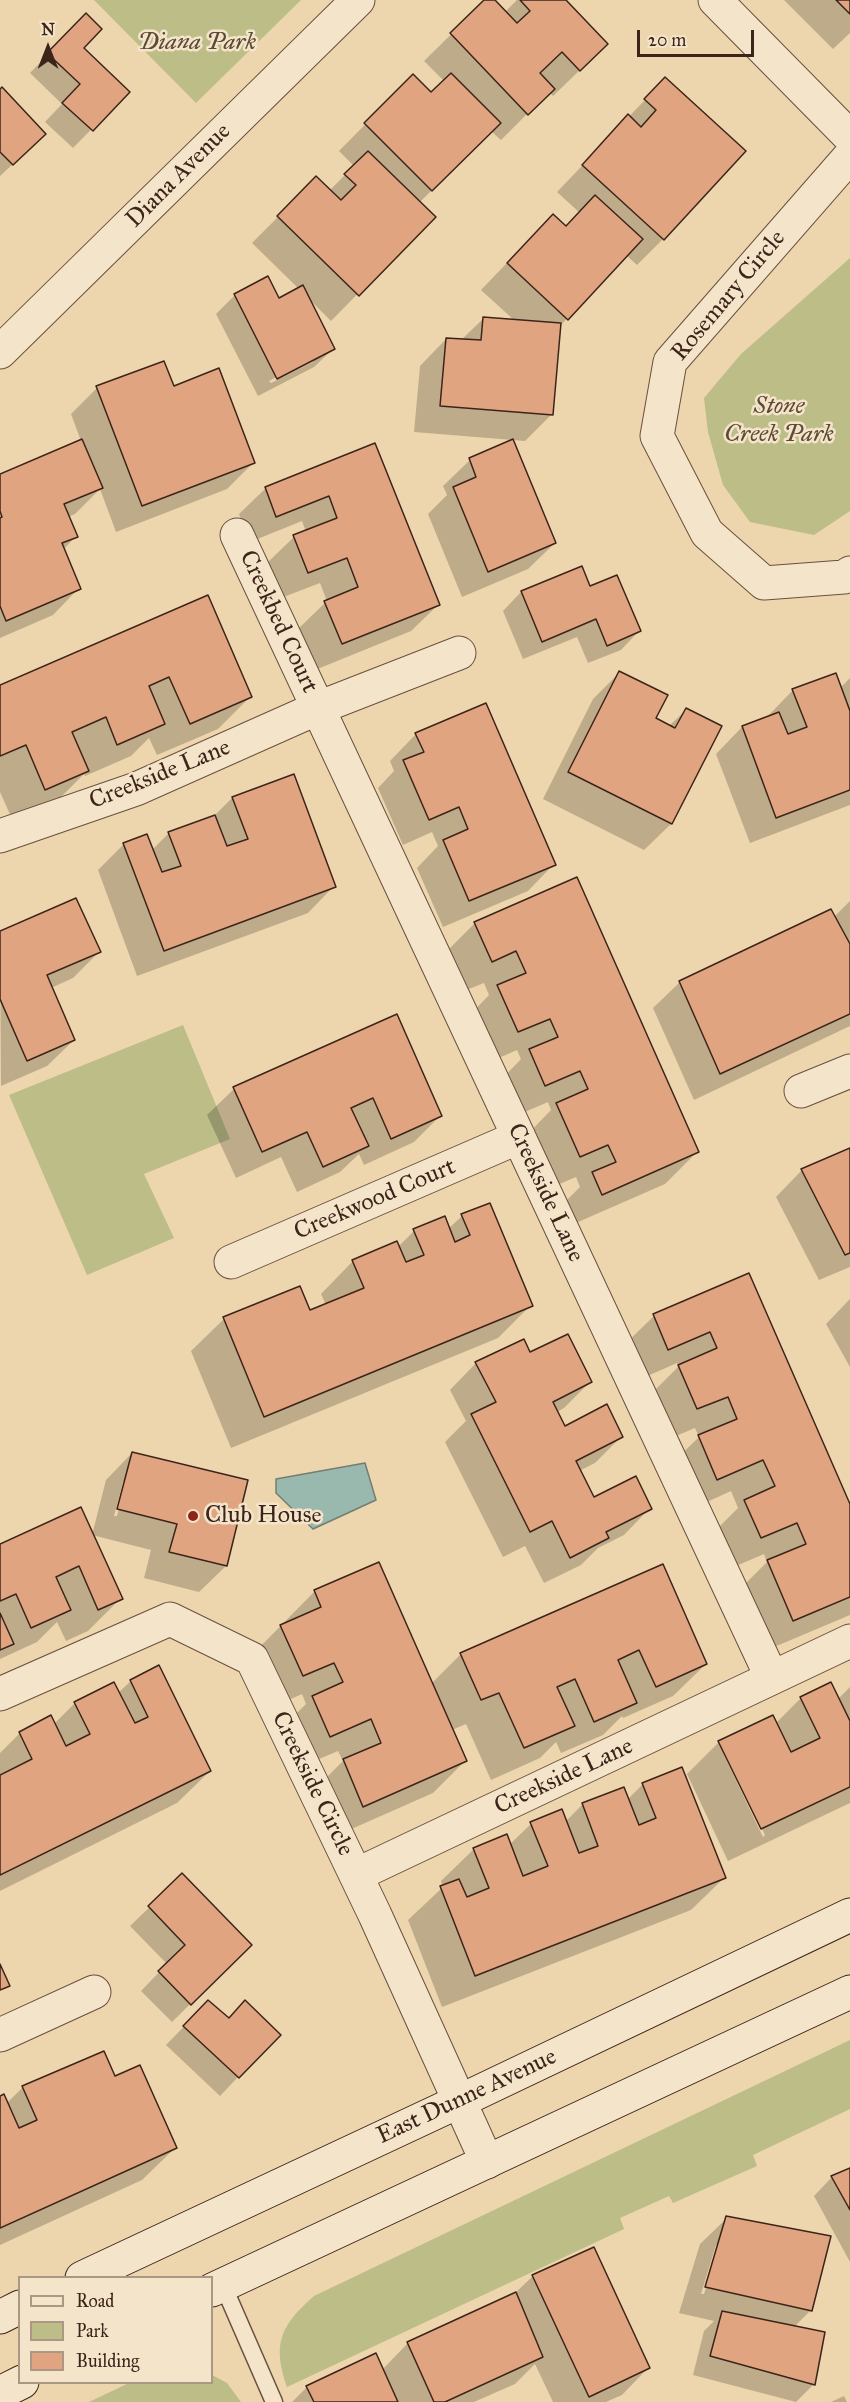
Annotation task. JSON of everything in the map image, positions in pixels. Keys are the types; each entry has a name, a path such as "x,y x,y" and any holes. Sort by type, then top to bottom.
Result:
{"street":[{"name":"Diana Avenue","path":"0,352 357,0"},
{"path":"715,0 850,137"},
{"name":"Rosemary Circle","path":"850,156 670,362 657,436 707,533 764,583 844,577 850,573"},
{"name":"Creekbed Court","path":"237,535 318,708"},
{"name":"Creekside Lane","path":"0,836 136,789 318,708 459,653"},
{"name":"Creekside Lane","path":"318,708 772,1678"},
{"path":"801,1091 850,1071"},
{"name":"Creekwood Court","path":"231,1262 519,1137"},
{"name":"Creekside Circle","path":"0,1694 170,1619 252,1659 356,1875 487,2162"},
{"name":"Creekside Lane","path":"356,1875 850,1641"},
{"name":"East Dunne Avenue","path":"84,2276 460,2101 850,1915"},
{"path":"0,2035 94,1992"},
{"path":"217,2288 850,1992"},
{"path":"0,2317 18,2308"},
{"path":"0,2393 18,2384"}],"lane":[{"path":"217,2288 274,2402"}],"green space":[{"name":"Diana Park","path":"94,0 301,0 196,103"},
{"name":"Stone Creek Park","path":"850,258 850,511 814,535 750,522 723,485 708,432 704,398 741,354"},
{"path":"183,1025 230,1139 144,1174 174,1238 87,1275 9,1095"},
{"path":"850,2040 850,2109 753,2155 757,2166 673,2203 669,2196 620,2218 624,2229 287,2387 280,2359 282,2337 293,2317 314,2296"},
{"path":"213,2376 227,2383 241,2402 89,2402 127,2384 213,2384"}],"water":[{"path":"365,1463 376,1500 313,1529 276,1493 276,1479"}],"building":[{"path":"484,0 495,0 517,23 530,11 520,0 566,0 608,44 580,71 562,52 540,73 555,89 528,115 450,33"},
{"path":"836,0 850,0 850,14"},
{"path":"86,13 102,29 84,48 130,92 93,131 62,103 80,84 47,53"},
{"path":"451,73 501,123 432,191 364,123 413,74 431,92"},
{"path":"665,77 746,151 664,240 582,165 628,114 641,127 656,110 644,99"},
{"path":"2,87 46,134 13,165 0,152 0,89"},
{"path":"368,151 436,217 359,296 277,216 316,176 341,200 356,185 344,174"},
{"path":"595,195 643,239 568,320 507,263 553,214 566,226"},
{"path":"268,276 279,298 303,285 335,349 277,379 234,294"},
{"path":"483,317 561,323 553,415 440,406 446,338 481,340"},
{"path":"164,361 174,386 219,368 255,463 142,506 96,386"},
{"path":"82,439 103,488 64,504 78,537 62,543 81,589 6,621 0,606 0,518 2,517 0,474"},
{"path":"513,439 556,543 488,572 453,487 476,477 469,458"},
{"path":"375,443 440,605 342,644 324,601 358,587 347,558 308,573 293,535 337,518 329,496 276,517 265,487"},
{"path":"582,566 590,586 617,575 641,631 607,646 596,619 542,642 521,591"},
{"path":"208,595 252,697 190,724 169,677 149,686 165,724 117,745 106,717 72,732 89,771 45,790 26,745 0,756 0,685"},
{"path":"619,671 668,695 656,718 675,728 686,708 722,726 672,824 568,772"},
{"path":"836,673 850,711 850,790 776,818 742,726 779,712 788,734 807,727 792,689"},
{"path":"486,703 556,865 469,901 443,840 468,829 459,807 429,820 403,760 424,752 415,733"},
{"path":"294,774 336,887 164,951 123,843 147,834 162,872 181,866 168,832 215,815 227,846 248,839 232,797"},
{"path":"577,877 699,1152 602,1195 592,1172 616,1162 608,1145 580,1157 556,1103 588,1089 580,1071 545,1086 529,1049 558,1037 550,1019 518,1032 497,985 526,973 516,951 492,962 474,922"},
{"path":"76,898 101,952 47,975 75,1040 27,1061 0,999 0,931"},
{"path":"831,909 850,944 850,1014 720,1074 679,981"},
{"path":"397,1014 442,1116 391,1139 373,1098 351,1108 369,1146 323,1167 307,1132 262,1152 233,1087"},
{"path":"850,1148 850,1253 845,1255 801,1169"},
{"path":"490,1203 533,1306 264,1417 223,1317 300,1286 310,1310 364,1288 352,1260 397,1241 406,1262 424,1255 413,1229 445,1216 455,1242 470,1235 461,1214"},
{"path":"749,1273 850,1504 850,1597 793,1621 767,1560 806,1544 797,1523 761,1538 744,1500 775,1486 763,1460 717,1480 698,1435 737,1419 728,1397 697,1409 678,1365 717,1348 710,1332 668,1350 653,1314"},
{"path":"568,1334 592,1382 553,1402 565,1426 607,1404 623,1437 576,1461 594,1497 636,1476 652,1509 606,1532 609,1538 570,1558 552,1521 530,1532 471,1414 496,1402 475,1362 524,1339 530,1352"},
{"name":"Club House","path":"132,1452 248,1480 227,1566 169,1552 177,1524 117,1509"},
{"path":"81,1507 123,1599 98,1610 79,1566 56,1577 71,1610 31,1628 16,1594 0,1601 0,1544"},
{"path":"379,1562 467,1761 363,1807 343,1759 381,1743 371,1719 330,1737 312,1696 343,1682 334,1663 303,1676 280,1625 321,1607 314,1590"},
{"path":"663,1564 707,1664 656,1687 639,1650 618,1660 637,1703 594,1722 575,1679 557,1687 575,1726 524,1748 499,1693 481,1700 460,1653"},
{"path":"0,1613 14,1644 0,1650"},
{"path":"159,1665 211,1771 0,1875 0,1775 32,1759 19,1732 51,1715 66,1746 90,1734 74,1702 114,1682 135,1723 148,1717 130,1680"},
{"path":"831,1682 850,1721 850,1787 761,1829 718,1741 773,1715 791,1752 820,1738 800,1697"},
{"path":"682,1767 726,1878 475,1976 440,1886 459,1879 467,1897 489,1888 473,1848 507,1834 523,1876 548,1866 530,1822 562,1809 579,1853 598,1846 582,1803 624,1787 639,1825 656,1818 642,1783"},
{"path":"182,1873 252,1945 191,2005 158,1971 185,1945 148,1906"},
{"path":"0,1964 10,1986 0,1990"},
{"path":"208,2000 229,2018 245,2000 281,2035 239,2078 183,2026"},
{"path":"104,2051 115,2076 140,2065 177,2148 0,2228 0,2096 4,2094 19,2128 37,2120 22,2086"},
{"path":"850,2168 850,2210 831,2176"},
{"path":"726,2216 831,2236 812,2311 705,2287"},
{"path":"594,2247 650,2368 589,2397 532,2275"},
{"path":"516,2292 543,2357 445,2402 434,2402 407,2342"},
{"path":"722,2311 825,2332 815,2385 710,2356"},
{"path":"376,2353 398,2402 314,2402 306,2386"}],"place":[{"name":"Club House","path":"193,1516"}]}
